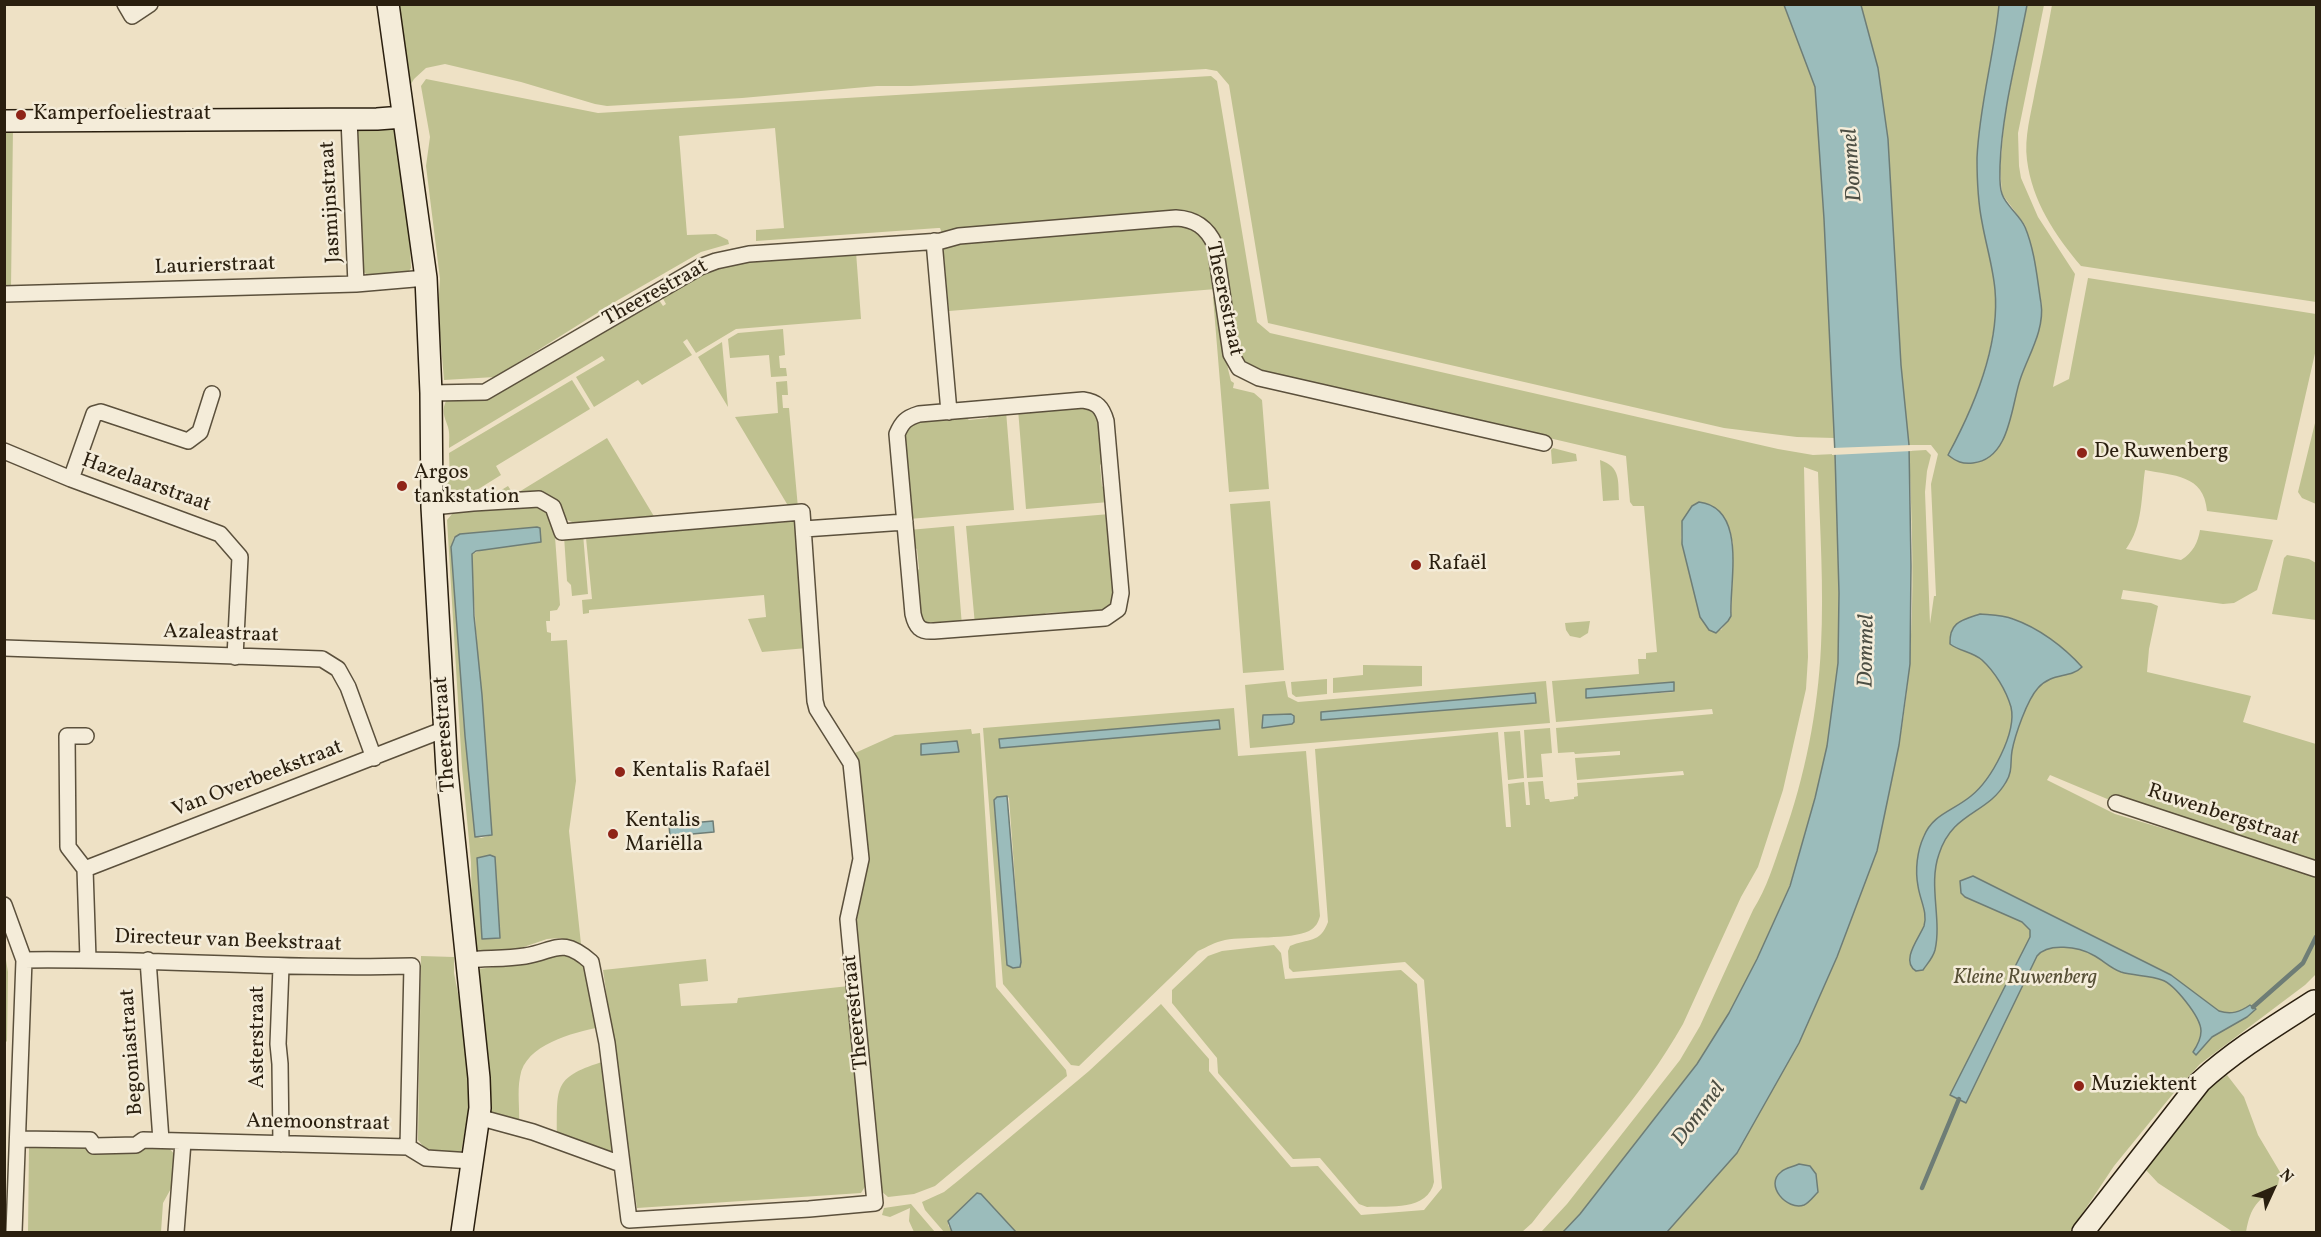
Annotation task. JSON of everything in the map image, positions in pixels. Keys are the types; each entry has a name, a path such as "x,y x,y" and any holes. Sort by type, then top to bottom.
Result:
{"main road":[{"name":"Theerestraat","path":"388,4 426,278 431,393 432,507 447,771 479,1078 480,1108 462,1233"},
{"path":"4,121 403,117"},
{"path":"2083,1233 2200,1082 2240,1049 2316,1001"}],"street":[{"path":"125,4 132,16 150,4"},
{"name":"Jasmijnstraat","path":"349,119 357,284"},
{"name":"Theerestraat","path":"431,393 485,392 700,267 716,261 749,254 941,241 959,236 1176,218 1192,220 1206,230 1215,245 1231,354 1239,368 1259,378 1544,443"},
{"path":"934,241 949,412"},
{"name":"Laurierstraat","path":"4,294 357,284 426,278"},
{"path":"70,479 94,414 101,412 188,441 200,432 212,394"},
{"path":"1083,400 1094,402 1103,410 1106,421 1121,603 1114,613 1105,618 925,632 916,624 913,614 905,522 897,434 901,424 907,418 919,414 1083,400"},
{"name":"Hazelaarstraat","path":"4,451 70,479 220,534 240,557 235,657"},
{"name":"Theerestraat","path":"432,507 539,500 553,507 562,532 802,512 815,701 817,709 850,764 861,859 848,919 875,1203 629,1220 607,1044 591,962 571,948 556,946 526,956 467,960"},
{"path":"804,529 905,522"},
{"name":"Azaleastraat","path":"4,648 322,659 338,669 348,687 374,758"},
{"name":"Van Overbeekstraat","path":"85,869 445,729"},
{"path":"86,736 67,736 66,754 68,848 85,869 88,959"},
{"name":"Ruwenbergstraat","path":"2116,803 2316,869"},
{"path":"4,905 24,960 12,1062 18,1139 9,1214 14,1233"},
{"name":"Directeur van Beekstraat","path":"24,960 148,960 281,967 412,966 408,1147"},
{"name":"Begoniastraat","path":"148,960 160,1140"},
{"name":"Asterstraat","path":"280,1144 278,1044 281,967"},
{"path":"478,1117 533,1132 621,1164"},
{"name":"Anemoonstraat","path":"18,1139 90,1140 94,1146 136,1145 143,1140 160,1140 408,1147 426,1158 472,1161"},
{"path":"176,1233 183,1142"}],"green space":[{"path":"395,5 1784,5 1815,87 1835,438 1797,437 1724,428 1268,323 1229,85 1217,71 1206,69 877,86 742,98 607,106 445,64 426,68 414,79 408,89"},
{"name":"Kleine Ruwenberg","path":"1861,5 1999,5 1977,158 1980,207 1995,289 1993,331 1983,375 1949,455 2012,412 2020,379 2036,341 2042,306 2033,256 2025,225 2002,194 2000,168 2005,113 2027,5 2044,5 2018,133 2021,178 2038,217 2075,274 2053,387 2069,379 2088,278 2316,314 2316,349 2277,520 2207,511 2205,499 2193,483 2176,476 2145,470 2136,531 2126,549 2181,560 2194,547 2200,530 2273,540 2257,590 2234,603 2223,604 2123,590 2121,599 2158,606 2149,649 2147,672 2251,696 2243,722 2316,744 2316,866 2136,811 2050,775 2047,780 2115,814 2316,874 2316,974 2305,985 2200,1064 2114,1166 2070,1232 1662,1232 1888,799 1908,684 1911,640 1912,559 1909,451 1926,450 1931,455 1925,492 1930,624 1934,596 1936,596 1931,484 1938,454 1931,445 1909,445 1901,365 1888,139 1878,68"},
{"path":"2052,5 2316,5 2316,302 2081,266 2046,217 2034,190 2027,160 2028,126"},
{"path":"1211,76 1217,81 1257,322 1270,333 1778,449 1813,455 1835,454 1839,593 1838,663 1827,747 1790,885 1757,959 1729,1013 1697,1064 1580,1214 1563,1232 1541,1232 1567,1204 1680,1060 1700,1026 1762,893 1791,815 1809,744 1817,695 1821,646 1818,472 1804,467 1808,657 1806,689 1783,790 1758,867 1741,897 1683,1024 1667,1051 1631,1102 1532,1223 1522,1232 1016,1232 981,1194 977,1193 948,1221 952,1232 944,1232 925,1210 922,1202 944,1192 959,1180 1089,1071 1161,1004 1209,1059 1209,1071 1291,1167 1318,1166 1361,1215 1424,1210 1442,1188 1424,980 1405,962 1293,972 1289,968 1290,946 1317,937 1328,922 1315,749 1498,732 1506,827 1511,827 1508,784 1524,782 1526,805 1530,805 1528,782 1543,781 1545,799 1549,799 1550,802 1574,799 1578,796 1577,783 1684,775 1683,771 1577,780 1575,758 1620,755 1620,751 1558,753 1556,728 1713,714 1712,709 1556,722 1552,681 1639,674 1638,659 1646,659 1646,653 1657,652 1644,506 1633,506 1630,502 1626,456 1250,368 1237,355 1205,222 943,236 938,228 756,241 756,230 784,228 775,128 679,136 687,235 716,234 728,240 729,244 701,252 618,300 495,377 444,380 438,309 440,279 426,166 430,137 421,86 426,79 598,113","holes":["1695,504 1723,516 1730,530 1733,545 1731,616 1721,630 1700,617 1681,538 1682,521","1673,682 1674,692 1586,698 1587,689"]},
{"path":"363,125 392,128 396,131 404,182 411,268 409,271 367,275 363,271 356,132"},
{"path":"4,127 13,127 11,288 4,288"},
{"path":"1184,225 1194,231 1206,244 1212,260 1216,289 949,311 943,246 955,242"},
{"path":"856,252 861,319 736,329 696,353 687,339 683,342 692,355 642,385 638,380 594,407 576,377 605,360 602,356 449,448 449,429 444,413 447,399 483,398 657,297 663,306 666,304 661,295 706,270 732,263"},
{"path":"1217,296 1228,369 1231,381 1234,383 1233,388 1254,393 1262,400 1269,489 1229,492 1213,297"},
{"path":"783,329 785,355 779,356 780,368 786,368 787,376 771,377 769,355 730,358 728,339 738,333"},
{"path":"722,342 728,407 698,357"},
{"path":"572,380 590,409 496,466 501,475 464,498 446,499 446,483 450,479 449,453"},
{"path":"787,381 788,395 782,395 783,408 789,408 798,508 790,509 735,417 778,413 776,382"},
{"path":"1081,404 1098,413 1106,459 1100,465 1102,486 1108,492 1109,502 1026,509 1018,409"},
{"path":"992,411 1006,411 1014,510 909,519 903,434 912,421 961,414 969,420 988,418"},
{"path":"2316,419 2316,504 2302,498 2298,492"},
{"path":"607,438 655,518 577,524 565,519 559,507 493,495 508,486 514,495"},
{"path":"1553,448 1576,454 1577,461 1552,464 1551,450"},
{"path":"1600,460 1615,471 1619,500 1603,501"},
{"path":"1270,501 1284,670 1243,673 1230,504"},
{"path":"544,506 554,523 560,605 557,610 550,611 550,621 546,621 547,632 551,633 551,641 567,640 576,781 569,831 581,944 560,938 547,939 509,952 476,956 447,520 458,511","holes":["537,527 472,554 492,835 481,838 475,836 451,547 454,537 460,534"]},
{"path":"1110,514 1117,588 1110,610 1075,617 1068,612 1046,613 1038,620 975,625 966,526"},
{"path":"799,521 807,648 762,652 748,619 766,617 764,595 589,610 589,613 583,614 582,600 592,599 586,538"},
{"path":"954,526 962,626 933,628 920,622 913,575 919,569 917,549 910,544 909,530"},
{"path":"583,534 588,594 572,596 571,585 567,581 564,536"},
{"path":"2287,555 2309,559 2316,563 2316,620 2272,614 2284,558"},
{"path":"1590,621 1588,633 1580,638 1570,636 1566,630 1565,623"},
{"path":"1363,665 1422,666 1422,686 1333,693 1333,678 1363,675"},
{"path":"1327,679 1327,694 1296,697 1292,694 1291,682"},
{"path":"1285,681 1288,697 1298,702 1546,681 1550,723 1250,748 1245,685"},
{"path":"1234,708 1238,756 1306,751 1320,916 1317,923 1309,931 1301,934 1225,940 1198,951 1079,1066 1071,1065 1003,984 983,728","holes":["1007,796 1009,798 1021,962 1020,967 1007,965 994,801 997,797"]},
{"path":"1550,728 1552,753 1541,754 1543,777 1527,778 1524,730"},
{"path":"971,729 972,734 980,733 996,987 1066,1070 1067,1076 935,1186 914,1194 888,1197 880,1190 856,923 868,861 859,768 855,753 895,735"},
{"path":"1520,731 1524,778 1508,780 1504,732"},
{"path":"1274,945 1281,953 1285,979 1401,970 1417,984 1434,1182 1424,1198 1406,1205 1367,1207 1359,1204 1320,1158 1293,1159 1218,1073 1217,1058 1172,1003 1172,990 1208,956 1222,951"},
{"path":"4,948 8,972 7,1041 5,1043"},
{"path":"559,951 584,961 600,1027 552,1042 531,1056 520,1077 519,1124 489,1116 488,1061 478,969 511,965"},
{"path":"421,956 454,957 470,1101 461,1153 428,1152 418,1140"},
{"path":"706,959 708,981 679,984 681,1006 737,1003 738,998 849,986 866,1185 861,1193 637,1208 603,970"},
{"path":"605,1061 617,1158 557,1134 557,1104 562,1085 576,1072"},
{"path":"2227,1075 2244,1097 2258,1135 2280,1172 2278,1185 2260,1200 2253,1210 2246,1232 2233,1232 2158,1183 2145,1169 2195,1100"},
{"path":"37,1143 148,1145 169,1148 175,1155 174,1183 163,1203 161,1232 28,1232 29,1147"},
{"path":"911,1204 935,1232 914,1232 909,1221 910,1208 890,1217 882,1215 884,1208"}],"water":[{"name":"Dommel","path":"1784,5 1861,5 1878,68 1888,139 1901,365 1909,445 1910,664 1899,745 1877,851 1837,957 1799,1043 1737,1153 1667,1232 1563,1232 1580,1214 1697,1064 1729,1013 1757,959 1790,886 1827,746 1838,663 1839,593 1824,219 1815,87"},
{"path":"1999,5 2027,5 2010,85 2001,145 2000,184 2004,198 2023,223 2031,245 2042,313 2039,332 2021,377 2008,429 2002,441 1995,452 1986,459 1966,463 1957,461 1948,455 1976,396 1993,332 1995,290 1980,207 1977,158"},
{"path":"1699,502 1714,507 1724,518 1730,532 1733,549 1731,616 1716,633 1709,630 1700,617 1682,544 1682,521 1692,506"},
{"path":"540,528 541,542 476,551 472,554 474,616 492,835 475,837 451,547 455,537 460,534"},
{"path":"1980,614 2009,618 2032,627 2059,645 2082,667 2077,671 2043,683 2034,693 2019,727 2012,751 2010,774 2006,782 1989,801 1961,821 1945,840 1936,866 1937,938 1935,950 1923,970 1916,971 1912,967 1910,956 1925,921 1917,874 1918,854 1922,842 1933,823 1971,796 1987,779 2001,755 2010,730 2011,707 1996,676 1978,657 1950,644 1954,626 1962,620"},
{"path":"1674,682 1674,691 1586,698 1586,689"},
{"path":"1535,693 1536,703 1321,720 1321,712"},
{"path":"1291,714 1294,716 1292,724 1262,728 1263,715"},
{"path":"1219,720 1220,729 1000,748 999,739"},
{"path":"957,741 959,752 921,755 921,744"},
{"path":"1007,796 1021,962 1020,967 1013,968 1007,965 994,800 997,797"},
{"path":"713,821 714,832 670,836 669,825"},
{"path":"490,855 495,857 500,938 482,939 477,858"},
{"path":"1973,876 2171,975 2219,1011 2235,1012 2250,1005 2256,1009 2247,1017 2212,1037 2196,1055 2193,1052 2200,1036 2200,1025 2186,1002 2167,983 2157,978 2121,972 2080,950 2064,947 2048,949 2037,956 1966,1103 1950,1095 2030,937 2030,930 2022,922 1965,897 1961,893 1960,881"},
{"path":"1799,1164 1810,1166 1816,1174 1818,1192 1806,1204 1797,1206 1780,1196 1775,1183 1776,1177 1783,1171"},
{"path":"977,1193 981,1194 1016,1232 952,1232 948,1221"}],"pier":[{"path":"1912,445 1912,451 1832,455 1832,448"}],"waterway":[{"path":"2253,1007 2303,963 2316,937"},
{"path":"1922,1188 1959,1099"}],"place":[{"name":"Kamperfoeliestraat","path":"21,115"},
{"name":"De Ruwenberg","path":"2082,453"},
{"name":"Argos tankstation","path":"402,486"},
{"name":"Rafaël","path":"1416,565"},
{"name":"Kentalis Rafaël","path":"620,772"},
{"name":"Kentalis Mariëlla","path":"613,834"},
{"name":"Muziektent","path":"2079,1086"}]}
